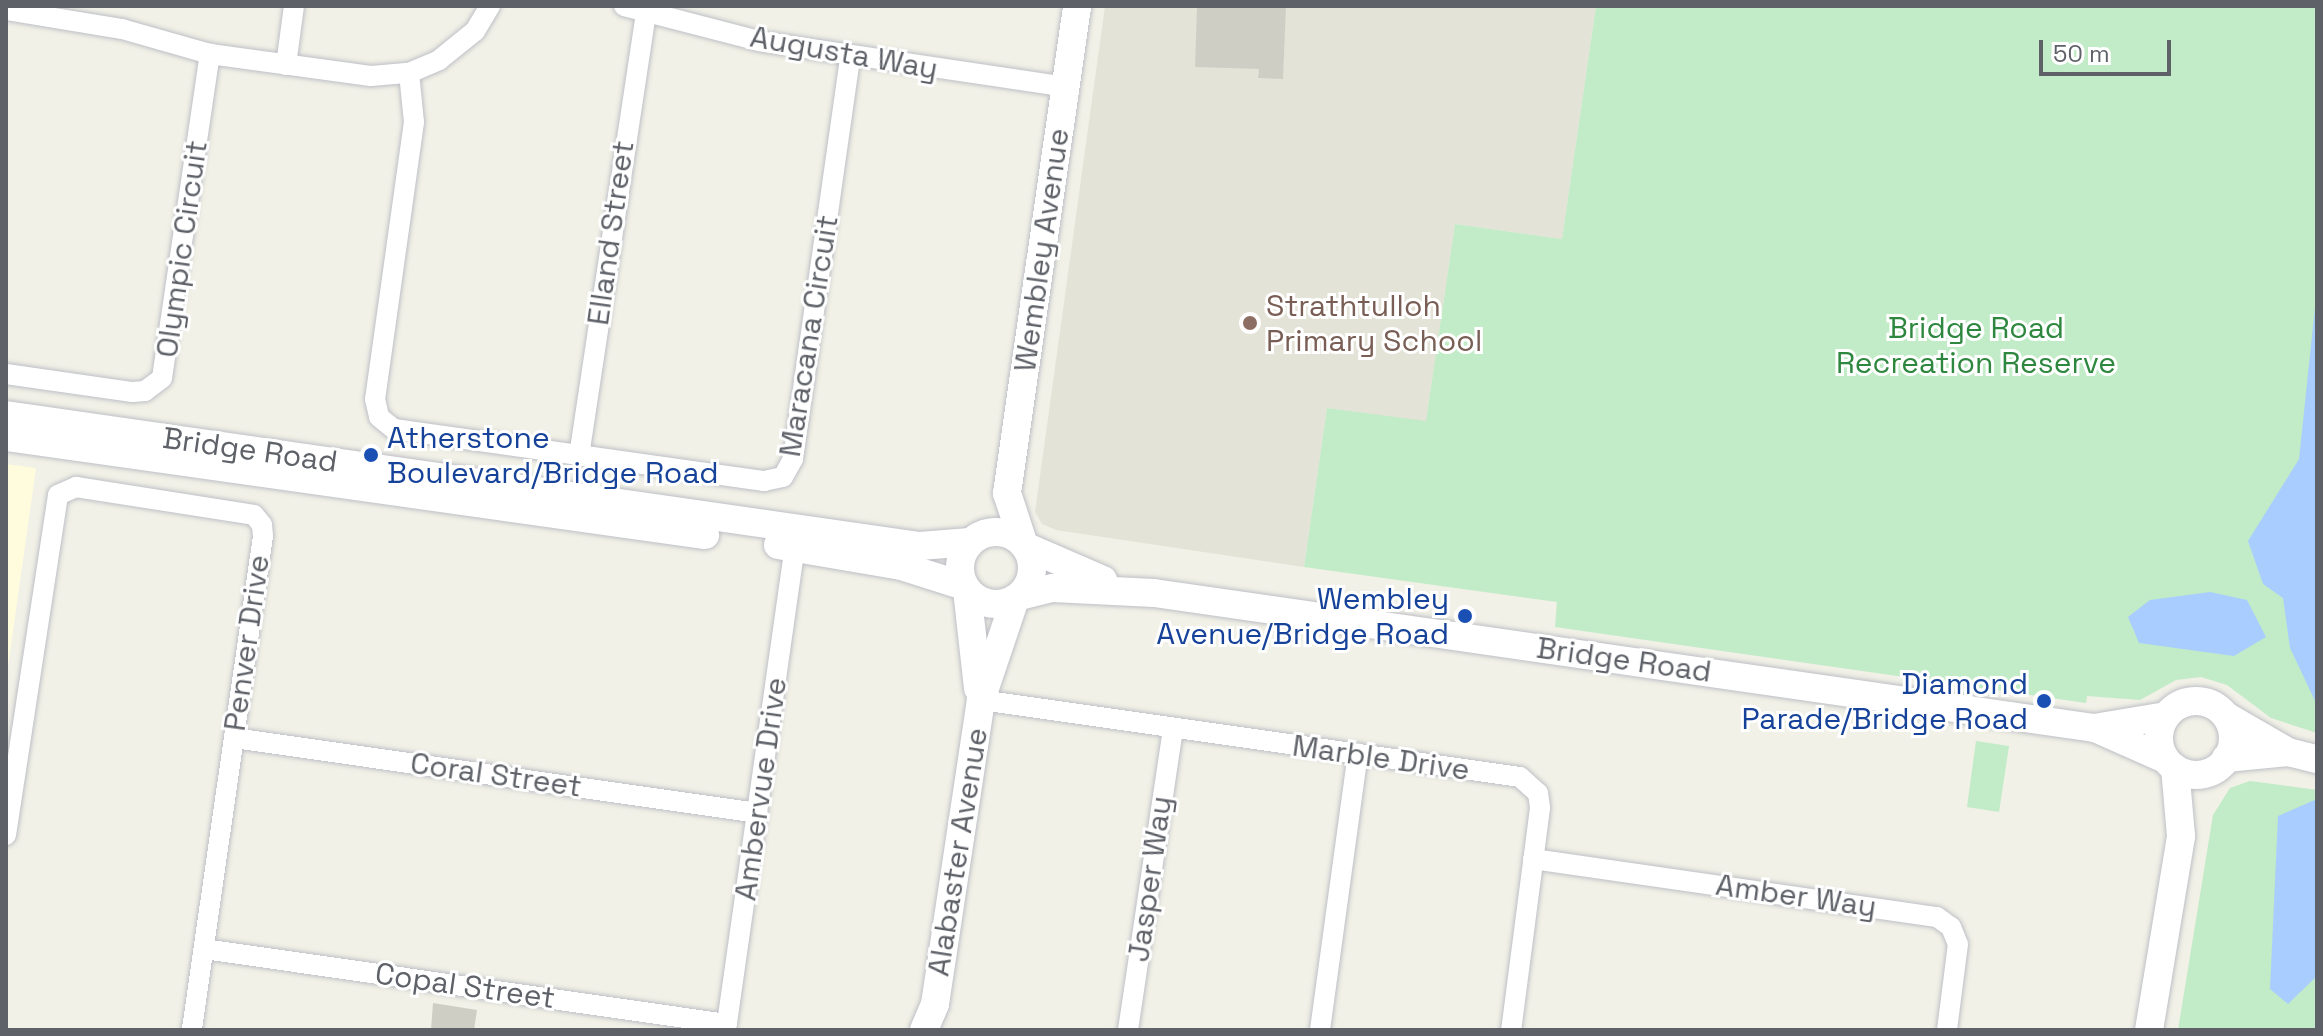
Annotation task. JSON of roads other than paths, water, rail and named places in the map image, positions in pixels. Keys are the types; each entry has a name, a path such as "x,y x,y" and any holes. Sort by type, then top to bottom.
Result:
{"street":[{"path":"286,65 294,6"},
{"path":"6,10 90,14 210,54 371,76 409,73 459,45 490,6"},
{"name":"Augusta Way","path":"624,6 850,57 1065,87"},
{"name":"Wembley Avenue","path":"975,539 1007,493 1077,6"},
{"name":"Elland Street","path":"579,456 646,12"},
{"name":"Olympic Circuit","path":"6,374 133,392 145,391 162,378 210,54"},
{"name":"Maracana Circuit","path":"409,73 414,122 375,399 379,417 394,429 776,481 789,471 850,57"},
{"name":"Bridge Road","path":"6,415 920,546 975,539"},
{"name":"Bridge Road","path":"6,437 795,547 901,566 966,588"},
{"name":"Penver Drive","path":"6,835 53,510 63,490 76,487 245,511 259,519 263,536 192,1030"},
{"name":"Wembley Avenue","path":"1007,493 1025,545"},
{"path":"1002,532 1025,545 1033,567 1017,597 995,604 966,588 961,558 975,539 1002,532"},
{"name":"Bridge Road","path":"1025,545 1091,577 1154,593"},
{"name":"Ambervue Drive","path":"727,1027 795,547"},
{"name":"Alabaster Avenue","path":"966,588 981,700"},
{"name":"Bridge Road","path":"1017,597 1053,588 1154,593 2094,728 2170,764"},
{"name":"Alabaster Avenue","path":"933,1021 981,700 1002,626 1017,597"},
{"name":"Marble Drive","path":"981,700 1520,777 1540,800 1511,1030"},
{"path":"2149,1030 2181,836 2170,764 2158,737 2166,716 2196,701 2288,752 2317,759"},
{"name":"Bridge Road","path":"2094,728 2166,716"},
{"path":"2181,836 2233,737 2226,716"},
{"name":"Jasper Way","path":"1128,1030 1173,728"},
{"name":"Coral Street","path":"234,738 758,813"},
{"path":"2170,764 2186,773 2288,752"},
{"path":"1320,1030 1358,754"},
{"name":"Amber Way","path":"1533,859 1937,917 1957,939 1947,1030"},
{"name":"Copal Street","path":"204,949 727,1027"}],"water":[{"path":"2317,289 2317,705 2290,648 2283,598 2263,584 2248,541 2299,459"},
{"path":"2210,592 2247,600 2266,637 2234,656 2139,643 2128,617 2150,600"},
{"path":"2317,799 2317,976 2288,1004 2270,989 2278,816"}],"place":[{"name":"Strathtulloh Primary School","path":"1250,323"},
{"name":"Atherstone Boulevard/Bridge Road","path":"371,455"},
{"name":"Wembley Avenue/Bridge Road","path":"1465,616"},
{"name":"Diamond Parade/Bridge Road","path":"2044,701"}],"park label":[{"name":"Bridge Road Recreation Reserve","path":"1976,345"}]}
